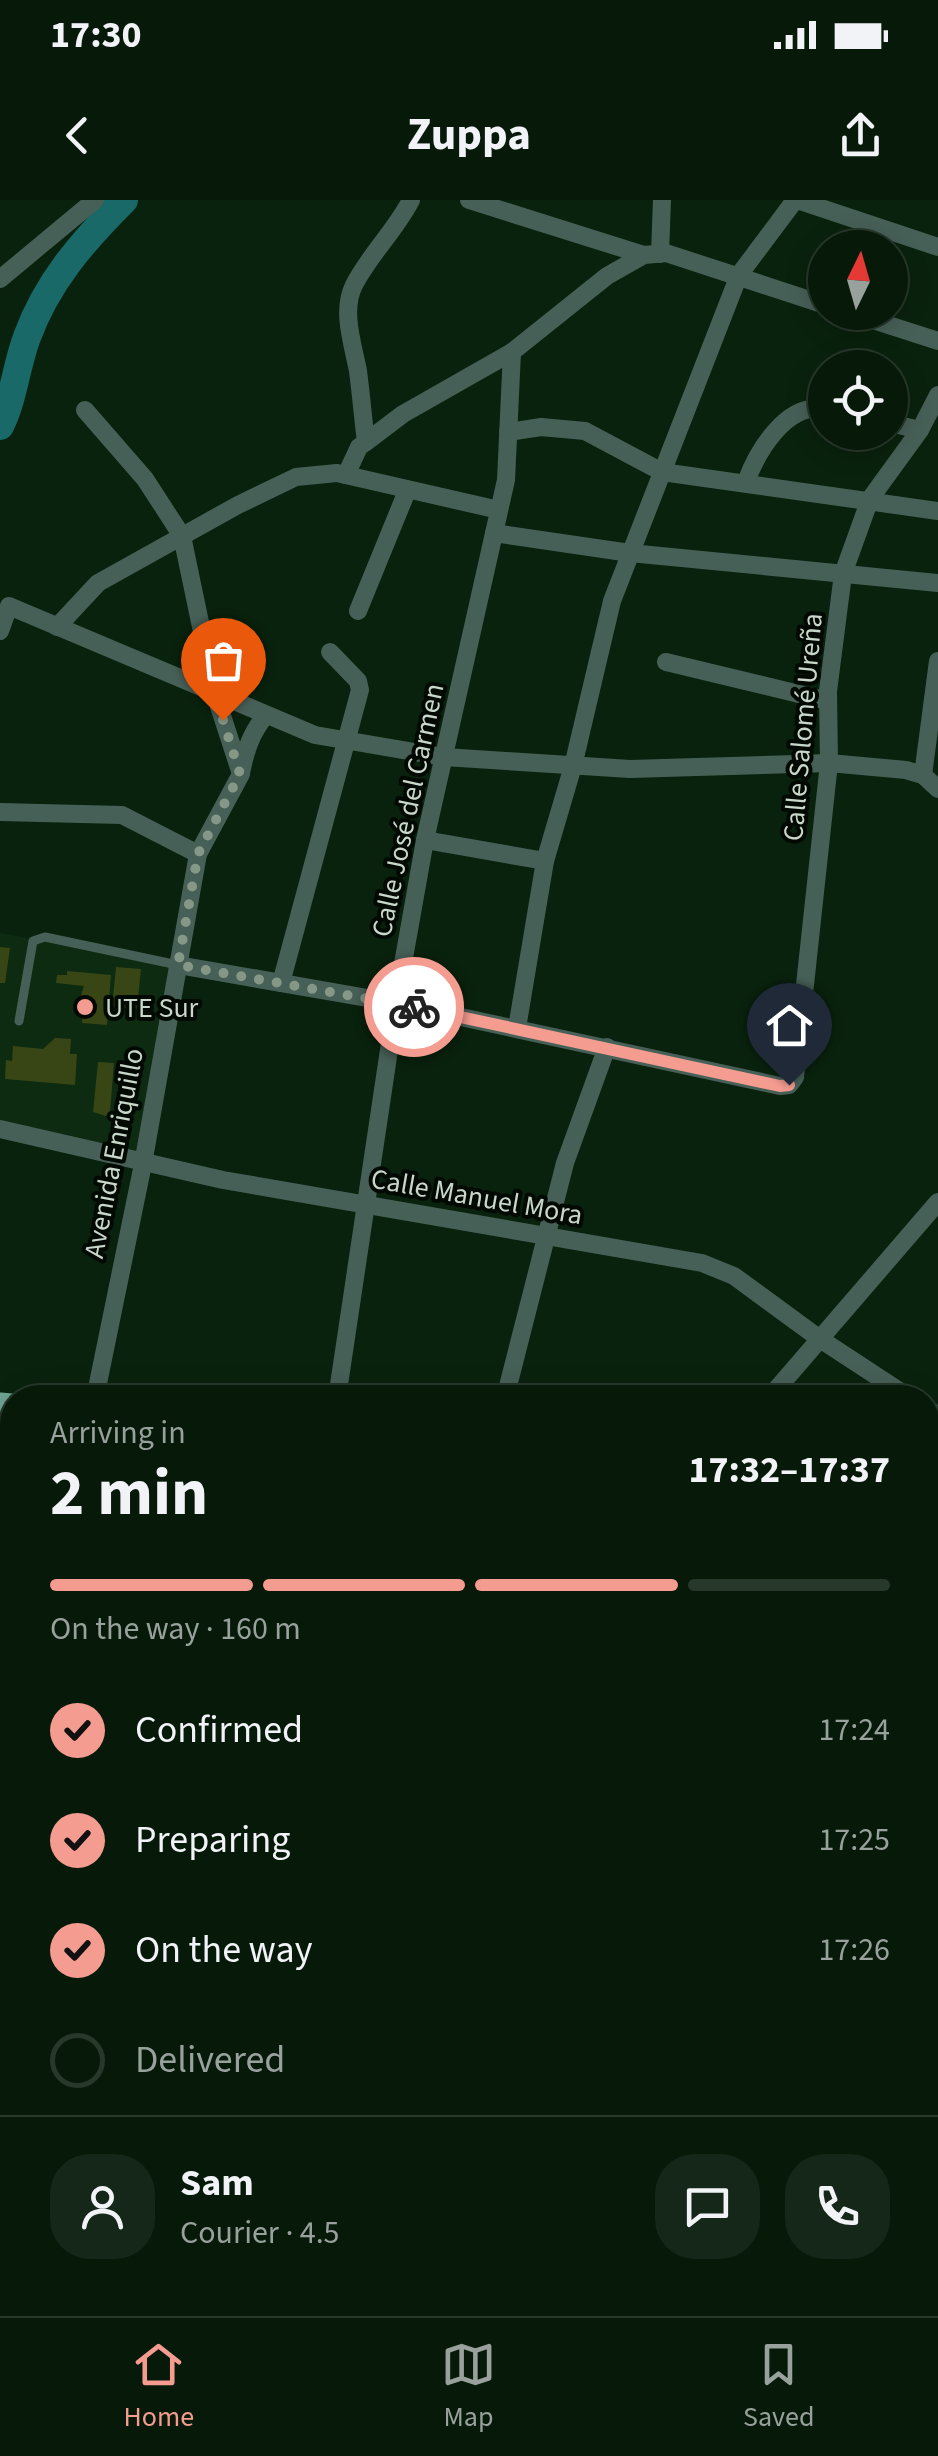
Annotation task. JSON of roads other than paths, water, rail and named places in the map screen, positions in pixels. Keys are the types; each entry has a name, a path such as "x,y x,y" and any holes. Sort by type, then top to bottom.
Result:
{"street":[{"path":"0,279 95,200"},
{"path":"366,442 348,324 351,290 370,258 398,225 411,200"},
{"path":"469,200 652,255 739,275 808,298"},
{"path":"652,255 662,200"},
{"path":"517,1028 545,861 573,766 612,601 739,275 796,200 938,247"},
{"path":"346,476 359,447 403,414 512,352 608,276 652,255"},
{"path":"904,330 938,341"},
{"name":"Calle José del Carmen","path":"339,1385 396,1004 425,840 506,480 512,352"},
{"name":"Calle Salomé Ureña","path":"607,1047 780,1086 789,1085 795,1077 829,762 828,700 842,574 870,499 920,430 938,395"},
{"path":"85,410 145,479 182,536 215,694 240,774"},
{"path":"746,482 757,453 769,437 808,410"},
{"path":"908,427 920,430"},
{"path":"508,432 541,428 585,431 662,472 938,511"},
{"path":"57,626 98,584 296,478 346,476 499,510"},
{"path":"358,611 407,490"},
{"path":"494,533 630,553 938,583"},
{"path":"0,631 9,606 316,735 444,758 630,769 829,762 906,770 922,776 938,789"},
{"path":"281,983 360,690 358,681 330,652"},
{"path":"922,776 938,661"},
{"path":"666,662 828,700"},
{"name":"Avenida Enriquillo","path":"97,1385 142,1164 198,854 240,774 246,746 266,715"},
{"path":"0,812 122,815 198,854"},
{"path":"425,840 545,861"},
{"path":"178,965 607,1047 565,1163 508,1385"},
{"name":"Calle Manuel Mora","path":"0,1129 142,1164 702,1264 734,1276 890,1385"},
{"path":"780,1385 938,1202"}],"lane":[{"path":"18,1021 33,941 46,937 178,965"}],"waterway":[{"path":"0,426 27,337 45,298 81,247 124,200"}],"place":[{"name":"UTE Sur","path":"85,1007"}]}
